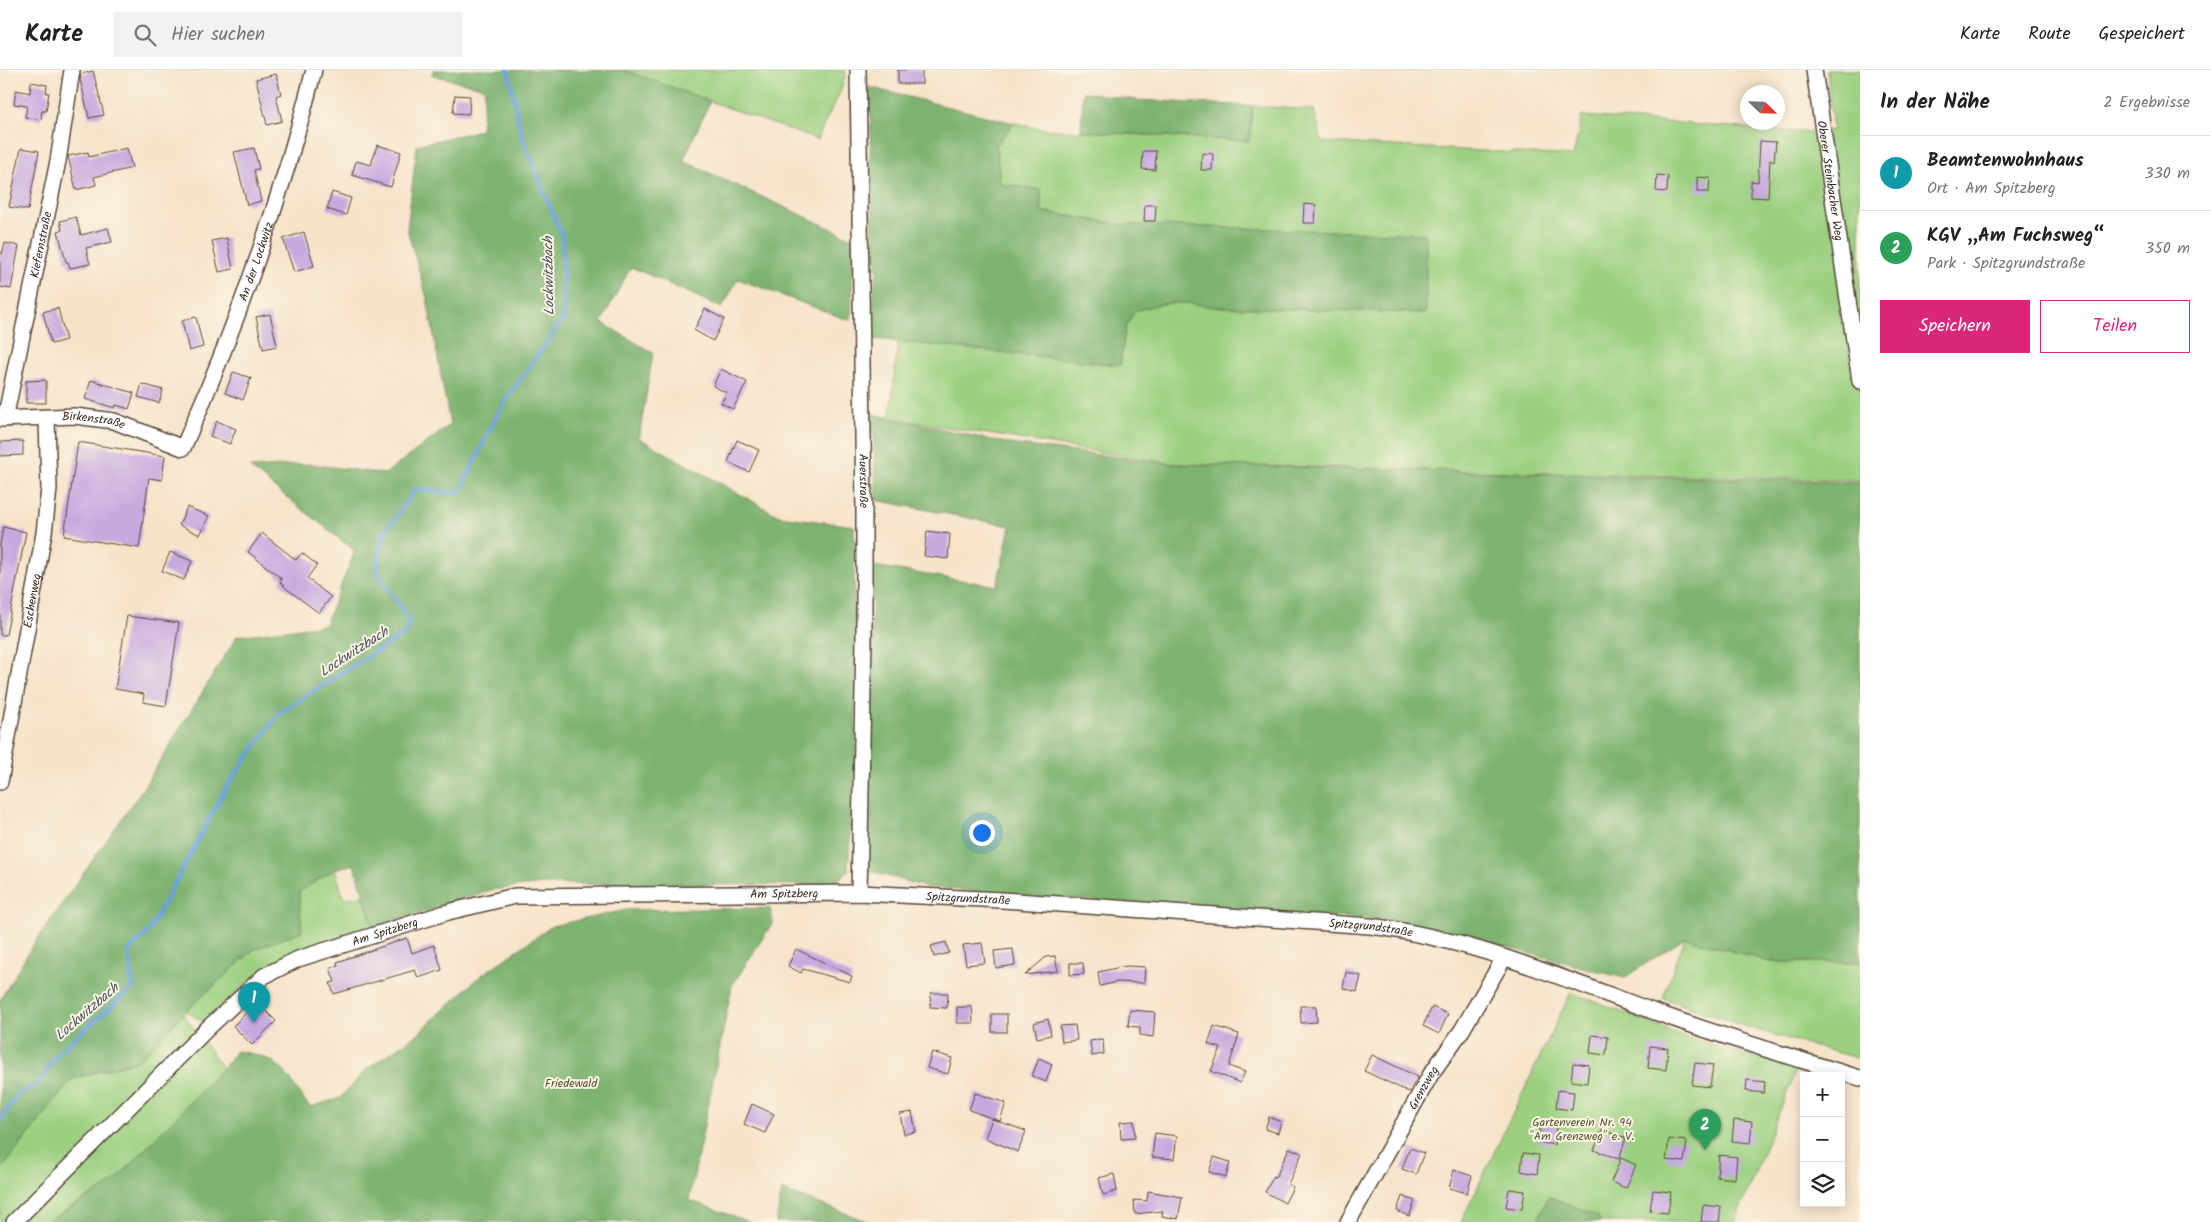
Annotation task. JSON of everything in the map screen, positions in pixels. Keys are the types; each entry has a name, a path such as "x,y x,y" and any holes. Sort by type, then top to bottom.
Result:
{"street":[{"name":"Kiefernstraße","path":"2,419 58,161 72,70"},
{"name":"An der Lockwitz","path":"183,448 239,312 267,235 314,70"},
{"name":"Auerstraße","path":"858,70 864,618 859,893"},
{"name":"Oberer Steinbacher Weg","path":"1814,70 1860,380"},
{"name":"Birkenstraße","path":"2,419 48,419 75,416 114,421 183,448"},
{"name":"Eschenweg","path":"0,782 44,533 48,489 48,419"},
{"name":"Spitzgrundstraße","path":"859,893 1011,901 1370,926 1440,938 1504,958 1741,1043 1860,1078"},
{"name":"Am Spitzberg","path":"14,1222 209,1027 264,976 298,959 448,912 515,896 859,893"},
{"name":"Grenzweg","path":"1348,1222 1431,1074 1462,1030 1504,958"}],"green space":[{"path":"433,70 623,70 710,101 683,161 854,239 851,321 738,279 722,308 631,267 601,322 653,353 639,438 779,516 854,526 856,749 848,871 834,885 543,884 490,890 374,929 354,864 335,869 299,892 302,931 253,950 186,1011 139,1060 72,1079 0,1171 0,1000 31,948 144,787 237,636 325,625 355,551 250,468 310,464 385,474 450,425 427,298 407,229 417,145 481,130 485,88 432,75"},
{"path":"623,70 846,71 841,89 818,140"},
{"path":"1827,70 1860,70 1860,480 1174,464 890,418 898,341 1120,365 1126,326 1135,311 1156,305 1182,303 1213,307 1426,313 1118,224 1041,211 1041,190 1000,184 996,145 1014,123 1042,129 1248,141 1253,106 1314,110 1322,142 1573,156 1582,116 1740,128 1740,130 1813,133 1833,130"},
{"path":"868,87 1014,123 996,145 1000,184 1041,190 1041,212 1118,224 1426,234 1426,313 1213,307 1182,303 1156,305 1135,311 1126,326 1120,365 874,339 873,300 877,270 872,221 871,121"},
{"path":"1083,92 1137,100 1253,106 1249,141 1081,131"},
{"path":"873,414 1010,444 1174,464 1860,482 1860,962 1771,962 1685,938 1624,978 1426,926 1370,919 1038,897 925,887 867,870 873,566 997,586 1010,526 876,500"},
{"path":"335,869 344,899 363,895 374,929 255,976 203,1022 186,1011 253,950 301,931 299,892"},
{"name":"Friedewald","path":"770,908 773,922 732,986 689,1200 749,1222 46,1222 113,1183 223,1068 236,1051 265,1058 274,1063 287,1076 310,1107 340,1098 367,1069 415,1036 479,977 552,926 626,910"},
{"path":"1685,938 1771,962 1860,962 1860,1059 1746,1027 1663,998"},
{"name":"Gartenverein Nr. 94 \"Am Grenzweg\" e. V.","path":"1571,992 1688,1038 1797,1068 1735,1222 1600,1222 1597,1216 1548,1196 1537,1222 1461,1222"},
{"path":"183,1014 223,1068 113,1183 46,1222 0,1222 0,1171 72,1079 139,1060"},
{"path":"782,1190 869,1222 776,1222"},
{"path":"1548,1196 1598,1216 1600,1222 1537,1222"}],"building":[{"path":"898,70 922,70 922,84 898,84"},
{"path":"93,71 104,115 89,118 80,79 81,74"},
{"path":"276,74 281,94 276,96 282,121 267,125 256,79"},
{"path":"31,82 47,85 46,93 49,93 46,111 42,111 41,120 25,117 27,106 14,104 16,90 30,93"},
{"path":"455,95 470,96 469,114 453,113"},
{"path":"1760,141 1776,142 1774,161 1770,160 1768,198 1751,197 1751,181 1758,182"},
{"path":"377,145 401,152 391,187 352,175 356,161 371,165"},
{"path":"21,148 39,151 28,210 9,207"},
{"path":"127,148 132,168 94,177 96,185 76,190 68,156 88,152 89,157"},
{"path":"254,148 259,169 254,170 261,201 247,205 234,152"},
{"path":"1143,151 1156,151 1155,170 1142,169"},
{"path":"1202,153 1213,154 1212,170 1201,170"},
{"path":"1657,175 1668,176 1667,192 1656,191"},
{"path":"1697,177 1710,178 1709,192 1697,192"},
{"path":"332,192 351,198 346,215 327,209"},
{"path":"1304,204 1316,205 1315,223 1303,223"},
{"path":"1145,205 1156,205 1155,221 1144,221"},
{"path":"76,217 81,235 108,228 112,242 86,248 90,264 70,268 68,262 66,262 58,231 62,230 60,221"},
{"path":"304,232 314,266 294,272 283,239"},
{"path":"227,238 233,269 219,272 212,241"},
{"path":"5,243 19,246 11,289 0,287 0,253 2,254"},
{"path":"58,308 66,340 51,344 43,312"},
{"path":"705,309 724,319 713,341 694,330"},
{"path":"270,314 277,346 263,349 256,317"},
{"path":"196,317 203,347 189,351 182,321"},
{"path":"721,369 747,382 733,409 721,403 727,393 713,386"},
{"path":"233,372 251,378 243,400 225,393"},
{"path":"46,380 46,403 26,403 26,381"},
{"path":"91,380 134,393 129,409 116,405 115,408 85,399"},
{"path":"142,384 163,390 159,403 138,397"},
{"path":"217,421 236,429 230,444 210,436"},
{"path":"737,440 759,450 749,472 728,462"},
{"path":"23,441 23,455 0,456 0,442"},
{"path":"78,442 165,456 162,480 149,478 139,548 64,536"},
{"path":"187,507 209,516 200,535 179,525"},
{"path":"3,527 26,532 6,635 0,635 0,545"},
{"path":"927,531 950,534 948,559 924,556"},
{"path":"262,533 296,560 302,553 317,565 307,578 331,597 319,613 287,589 280,582 282,579 248,552"},
{"path":"170,552 192,561 184,580 162,571"},
{"path":"127,616 179,623 166,706 143,702 144,694 115,689"},
{"path":"407,938 412,953 434,945 442,970 418,978 415,970 334,994 330,983 335,982 330,968 338,966 337,962"},
{"path":"946,942 949,953 934,957 931,946"},
{"path":"982,943 985,963 966,965 963,945"},
{"path":"796,949 852,976 850,982 803,969 801,973 788,966"},
{"path":"1013,949 1015,965 996,968 994,951"},
{"path":"1055,956 1058,971 1025,975 1046,957"},
{"path":"1070,963 1083,963 1084,974 1070,975"},
{"path":"1126,966 1145,967 1144,983 1117,982 1100,986 1098,972"},
{"path":"1346,972 1361,976 1357,992 1343,988"},
{"path":"931,993 948,993 947,1008 930,1007"},
{"path":"257,1002 276,1021 252,1045 233,1026"},
{"path":"1300,1006 1316,1006 1317,1022 1301,1023"},
{"path":"957,1007 972,1007 973,1023 957,1023"},
{"path":"1432,1007 1448,1014 1439,1034 1423,1026"},
{"path":"1130,1010 1155,1012 1153,1037 1140,1035 1140,1027 1128,1026"},
{"path":"992,1014 1007,1014 1007,1032 992,1032"},
{"path":"1048,1019 1051,1035 1037,1038 1034,1023"},
{"path":"1075,1025 1077,1040 1062,1042 1060,1026"},
{"path":"1214,1026 1239,1034 1229,1066 1245,1072 1240,1083 1211,1071 1221,1048 1208,1044"},
{"path":"1592,1035 1608,1037 1606,1055 1590,1053"},
{"path":"1103,1039 1104,1054 1092,1056 1090,1041"},
{"path":"1650,1046 1668,1048 1666,1070 1648,1068"},
{"path":"932,1052 952,1058 948,1074 927,1068"},
{"path":"1372,1055 1418,1077 1409,1092 1364,1071"},
{"path":"1039,1058 1052,1064 1046,1082 1032,1076"},
{"path":"1573,1063 1589,1065 1587,1083 1571,1081"},
{"path":"1695,1063 1713,1065 1710,1087 1692,1085"},
{"path":"1747,1080 1765,1082 1764,1093 1746,1091"},
{"path":"1558,1090 1574,1092 1572,1110 1556,1108"},
{"path":"975,1093 1006,1103 1000,1121 969,1110"},
{"path":"752,1104 774,1114 765,1133 744,1124"},
{"path":"912,1112 916,1132 904,1134 900,1114"},
{"path":"1269,1117 1281,1122 1278,1133 1265,1129"},
{"path":"992,1119 1026,1131 1018,1152 985,1138"},
{"path":"1734,1120 1752,1122 1750,1143 1732,1141"},
{"path":"1134,1121 1135,1138 1121,1139 1120,1122"},
{"path":"1540,1124 1556,1126 1554,1145 1538,1142"},
{"path":"1602,1130 1626,1138 1619,1159 1594,1150"},
{"path":"1155,1133 1177,1136 1174,1159 1152,1157"},
{"path":"1669,1139 1687,1141 1684,1162 1666,1160"},
{"path":"1289,1148 1302,1153 1288,1184 1293,1187 1285,1203 1265,1192 1274,1176 1276,1177"},
{"path":"1410,1148 1424,1153 1416,1174 1402,1169"},
{"path":"1523,1153 1539,1155 1537,1174 1521,1171"},
{"path":"1719,1155 1737,1157 1735,1179 1717,1177"},
{"path":"1214,1157 1230,1162 1226,1177 1209,1172"},
{"path":"1621,1158 1636,1165 1626,1188 1611,1182"},
{"path":"1454,1170 1472,1176 1467,1193 1449,1188"},
{"path":"1114,1174 1117,1191 1103,1195 1099,1178"},
{"path":"1509,1189 1525,1191 1522,1209 1506,1207"},
{"path":"1653,1190 1671,1192 1668,1213 1650,1211"},
{"path":"1148,1191 1182,1197 1178,1219 1162,1216 1163,1211 1135,1214 1134,1200 1147,1201"},
{"path":"1402,1196 1415,1201 1409,1216 1397,1211"},
{"path":"1703,1205 1721,1207 1719,1222 1701,1222"}],"waterway":[{"name":"Lockwitzbach","path":"0,1120 18,1094 38,1084 58,1053 133,987 129,951 149,931 227,786 279,713 407,632 409,620 377,572 382,537 415,489 459,493 501,407 564,318 562,236 522,137 508,70"}],"place":[{"name":"Beamtenwohnhaus","path":"254,1023"},
{"name":"KGV „Am Fuchsweg“","path":"1705,1150"}]}
